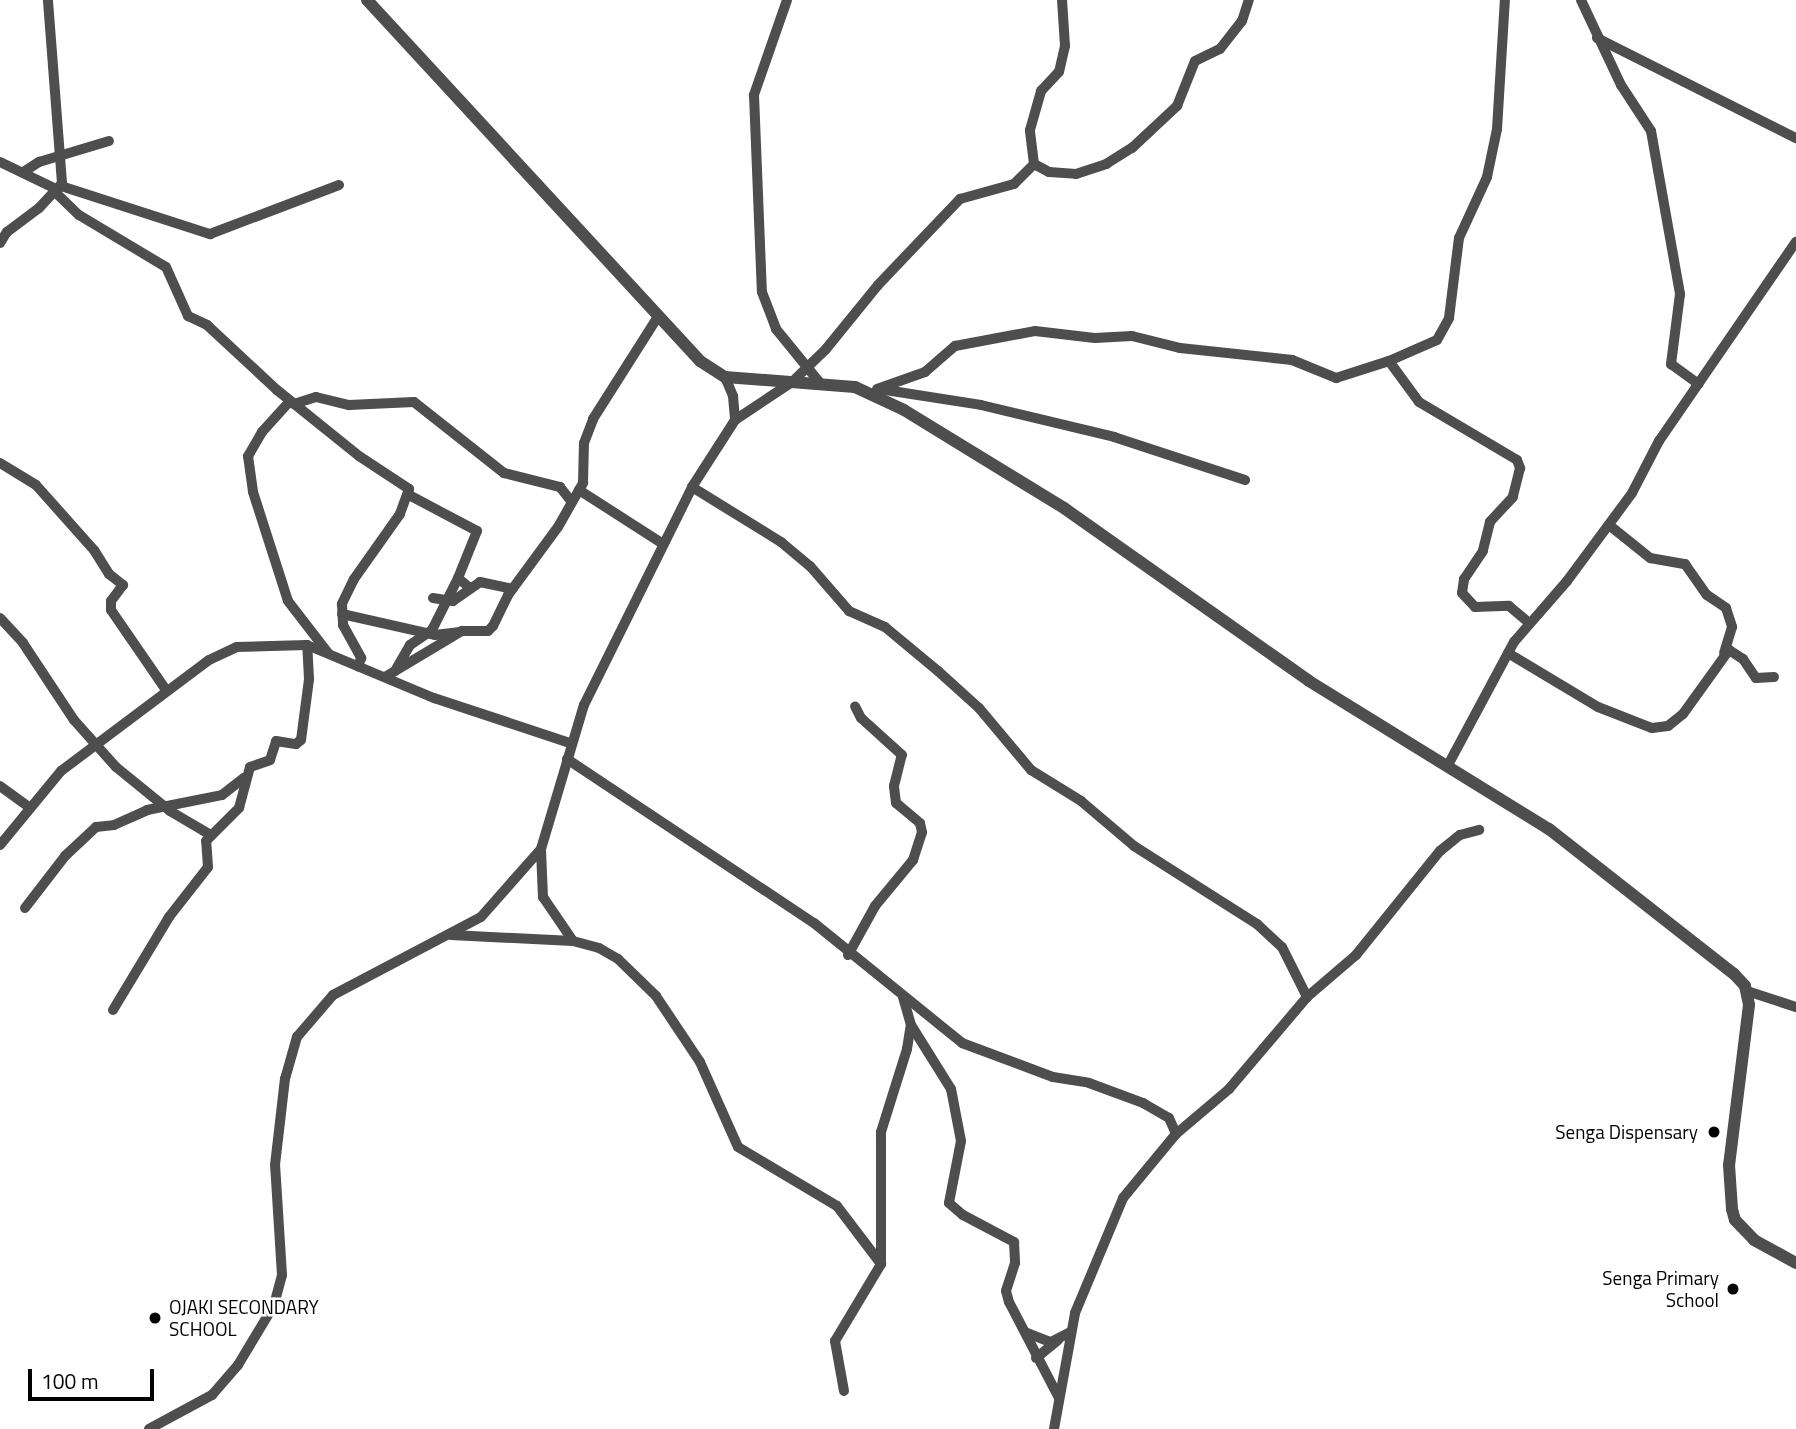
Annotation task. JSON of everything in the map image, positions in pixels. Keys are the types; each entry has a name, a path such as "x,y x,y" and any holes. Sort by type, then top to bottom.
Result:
{"street":[{"path":"48,0 59,158 58,189 79,215 166,267 188,316 210,328 292,403 371,465 406,485 410,495 477,531 457,578 428,633 410,645 389,675"},
{"path":"367,0 688,351 725,377 820,383 981,405 1114,437 1245,481"},
{"path":"787,0 756,83 756,173 764,304 805,368 820,383"},
{"path":"1034,164 1030,130 1041,92 1059,72 1065,46 1059,15 1062,0"},
{"path":"1034,164 1049,172 1076,174 1106,164 1132,148 1177,106 1195,61 1220,49 1242,21 1249,0"},
{"path":"871,389 925,372 955,346 1035,331 1095,338 1132,336 1180,348 1292,360 1336,378 1388,361 1437,340 1449,318 1459,238 1487,177 1496,129 1505,0"},
{"path":"1581,0 1597,38 1651,131 1680,294 1671,364 1699,384"},
{"path":"1597,38 1796,138"},
{"path":"25,171 108,141"},
{"path":"0,162 25,171 58,189 210,234 339,185"},
{"path":"573,941 542,897 541,849 570,743 584,705 692,487 735,420 792,382 960,200 1014,184 1034,164"},
{"path":"0,243 6,232 58,189"},
{"path":"1448,765 1508,653 1609,525 1699,384 1796,242"},
{"path":"342,614 428,633 488,631 512,589 558,527 579,490 585,478 583,443 593,419 657,318"},
{"path":"1388,361 1419,402 1517,460 1520,468 1513,497 1490,522 1483,551 1464,579 1462,593 1475,607 1509,606 1529,623"},
{"path":"725,377 733,396 735,420"},
{"path":"871,389 1064,508 1309,681 1448,765 1580,853 1734,974 1746,991 1749,1005 1729,1165 1732,1209 1735,1220 1754,1240 1796,1263"},
{"path":"328,653 288,601 253,492 250,453 292,403 316,397 349,405 414,402 504,473 560,487 571,501"},
{"path":"0,463 36,485 123,585 111,601 111,610 166,691"},
{"path":"692,487 781,542 810,566 849,611 885,627 938,671 979,708 1031,770 1081,801 1133,846 1257,924 1282,947 1307,997"},
{"path":"579,490 663,544"},
{"path":"358,667 360,659 345,633 342,614 349,587 410,495"},
{"path":"1508,653 1588,702 1652,728 1668,726 1683,714 1724,653 1732,627 1726,608 1707,594 1685,564 1650,558 1609,525"},
{"path":"457,578 470,588"},
{"path":"433,598 453,601 480,582 512,589"},
{"path":"0,618 116,767 167,808 209,834"},
{"path":"389,675 462,631"},
{"path":"25,908 65,856 96,827 114,825 146,810 167,808 226,794 246,776 253,765 270,760 276,741 296,744 301,740 309,679 307,645"},
{"path":"0,845 28,806 61,771 98,746 209,660 237,647 307,645 358,667 389,675 570,743"},
{"path":"1724,653 1739,654 1756,678 1774,677"},
{"path":"848,955 875,906 913,860 922,832 920,824 896,803 894,786 902,755 861,718 855,706"},
{"path":"566,759 814,923 848,955 970,1048 1143,1103 1169,1118 1176,1134"},
{"path":"113,1010 169,917 208,867 209,834 239,808 246,776"},
{"path":"0,786 28,806"},
{"path":"1054,1429 1071,1332 1123,1198 1176,1134 1229,1089 1307,997 1356,955 1440,851 1460,835 1479,830"},
{"path":"149,1429 212,1395 238,1365 274,1305 282,1275 275,1165 285,1079 298,1037 333,995 451,935 493,907 541,849"},
{"path":"451,935 573,941 609,953 656,996 707,1076 738,1147 836,1206 881,1264"},
{"path":"1746,991 1796,1007"},
{"path":"902,996 911,1026 944,1072 960,1132 949,1203 963,1215 1014,1242 1015,1263 1006,1291 1059,1398"},
{"path":"844,1391 835,1341 881,1264 881,1132 911,1026"},
{"path":"1037,1358 1058,1339 1071,1332"},
{"path":"1027,1333 1045,1341 1058,1339"}],"place":[{"name":"Senga Dispensary","path":"1714,1132"},
{"name":"Senga Primary School","path":"1733,1289"},
{"name":"OJAKI SECONDARY SCHOOL","path":"155,1318"}]}
